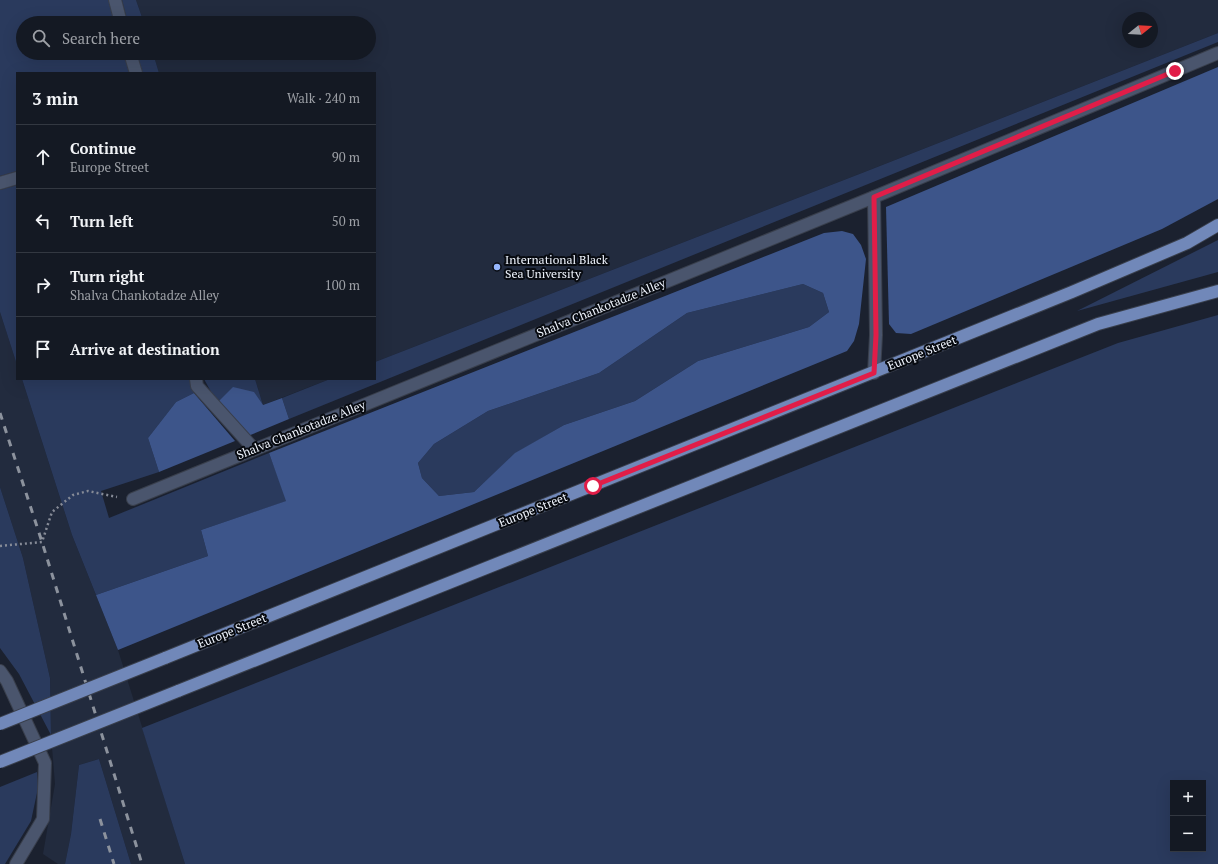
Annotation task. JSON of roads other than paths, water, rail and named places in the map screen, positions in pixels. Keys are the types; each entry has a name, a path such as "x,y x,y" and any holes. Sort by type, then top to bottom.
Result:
{"main road":[{"name":"Europe Street","path":"0,724 1072,292 1186,243 1218,225"},
{"path":"0,762 1098,324 1218,291"}],"street":[{"path":"115,0 119,16"},
{"name":"Shalva Chankotadze Alley","path":"133,499 874,197 1218,53"},
{"path":"132,60 136,72"},
{"path":"0,183 16,178"},
{"path":"874,197 876,335 874,373"},
{"path":"196,380 198,386 254,449"},
{"path":"0,670 7,681 45,763 43,819 16,864"}],"railway":[{"path":"0,413 42,542 142,864"},
{"path":"100,819 114,864"}],"place":[{"name":"International Black Sea University","path":"497,267"}]}
